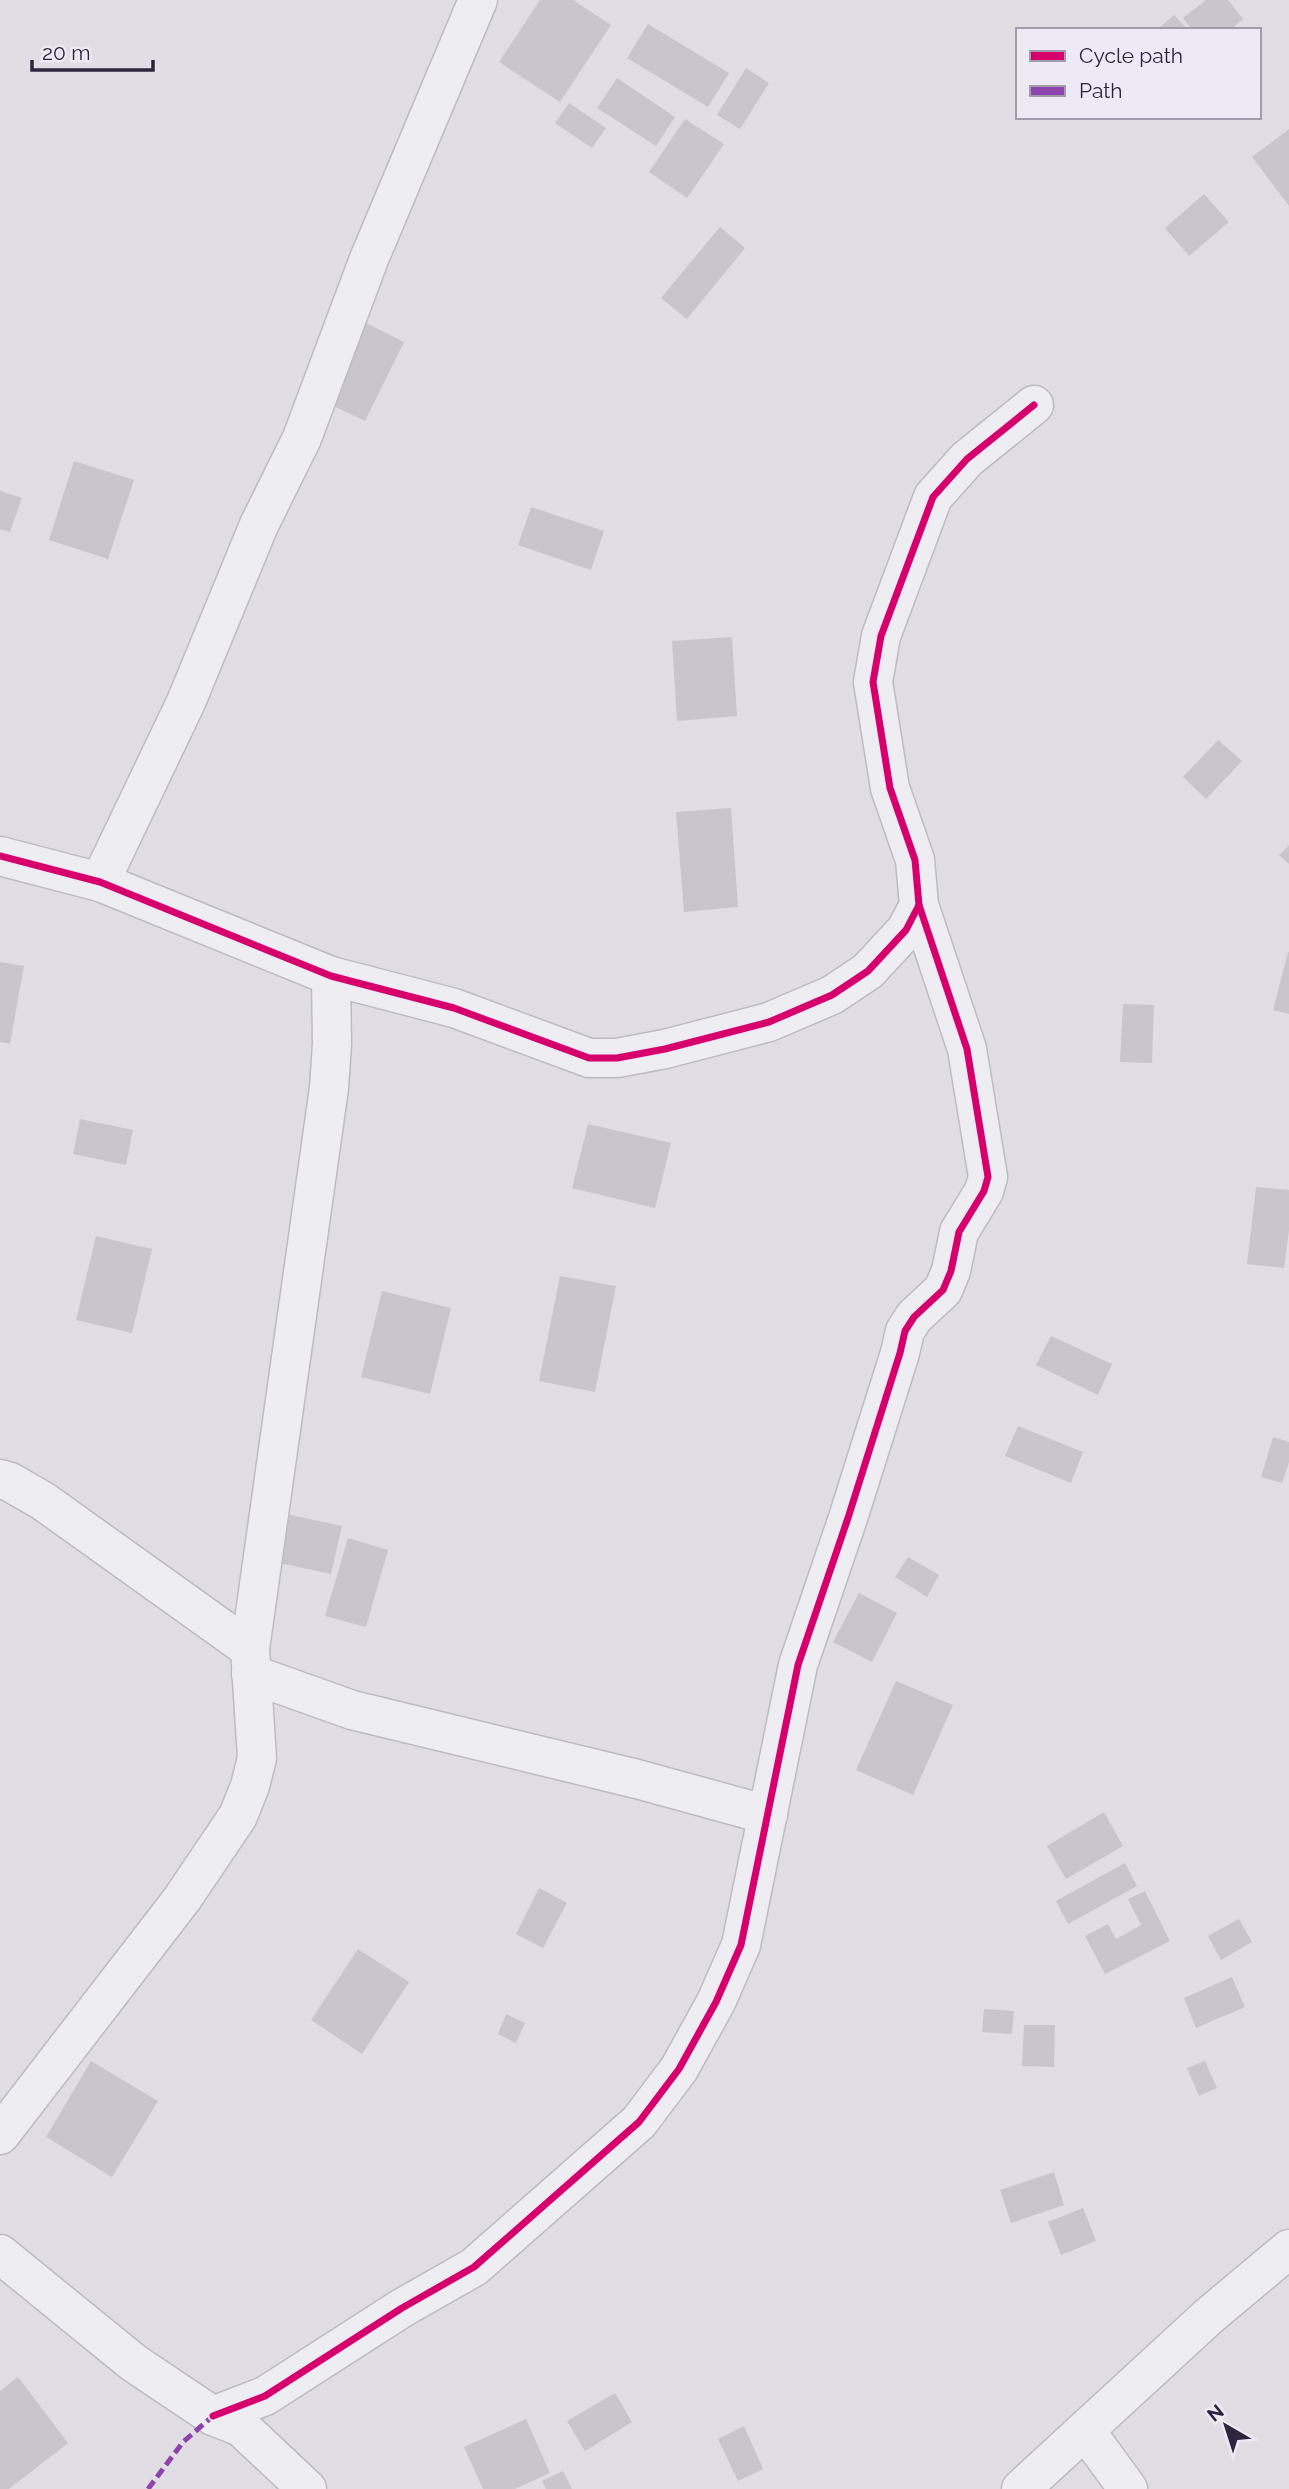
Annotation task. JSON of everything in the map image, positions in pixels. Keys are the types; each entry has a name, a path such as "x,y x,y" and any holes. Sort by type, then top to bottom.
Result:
{"street":[{"path":"100,882 186,702 259,525 302,438 369,259 478,0"},
{"path":"213,2416 265,2396 402,2308 474,2267 639,2122 679,2069 716,2002 741,1945 798,1665 848,1518 905,1331 914,1317 943,1290 951,1271 959,1231 984,1191 988,1177 968,1049 919,905 915,860 890,788 873,682 881,636 933,497 967,459 1034,405"},
{"path":"0,856 100,882 331,976 454,1008 589,1058 617,1058 665,1049 769,1022 832,995 868,971 906,930 919,905"},
{"path":"0,2135 182,1899 238,1816 250,1786 257,1758 250,1661 329,1088 332,1044 331,976"},
{"path":"0,1479 43,1501 250,1661 352,1710 637,1779 768,1815"},
{"path":"1021,2489 1209,2315 1289,2249"},
{"path":"0,2254 134,2363 213,2416 241,2427 307,2489"},
{"path":"1085,2430 1128,2489"}],"building":[{"path":"540,0 573,0 611,25 560,102 499,62"},
{"path":"1206,0 1228,0 1243,19 1232,28 1190,28 1183,18"},
{"path":"1174,15 1186,28 1159,28"},
{"path":"648,24 729,73 708,107 627,58"},
{"path":"746,68 769,83 740,129 717,115"},
{"path":"617,78 675,117 656,146 597,108"},
{"path":"569,103 606,128 592,148 555,123"},
{"path":"685,119 724,144 687,198 649,172"},
{"path":"1289,129 1289,206 1252,157"},
{"path":"1204,194 1229,222 1189,256 1165,228"},
{"path":"720,227 745,248 687,319 661,298"},
{"path":"360,320 404,342 365,421 321,400"},
{"path":"74,461 134,480 108,559 49,540"},
{"path":"0,491 22,498 10,532 0,529"},
{"path":"531,507 604,531 591,570 518,545"},
{"path":"732,637 737,716 677,721 672,641"},
{"path":"1218,740 1242,761 1206,799 1183,777"},
{"path":"731,808 738,907 684,912 676,812"},
{"path":"1289,845 1289,864 1279,855"},
{"path":"1289,952 1289,1014 1273,1010"},
{"path":"0,962 24,966 10,1044 0,1042"},
{"path":"1123,1004 1154,1005 1152,1063 1120,1062"},
{"path":"80,1119 133,1130 126,1165 73,1154"},
{"path":"588,1124 671,1143 655,1208 572,1188"},
{"path":"1256,1187 1289,1190 1289,1230 1284,1268 1247,1264"},
{"path":"96,1236 152,1249 132,1333 76,1320"},
{"path":"560,1276 616,1286 595,1392 539,1381"},
{"path":"382,1291 451,1308 430,1394 361,1377"},
{"path":"1051,1336 1112,1364 1098,1395 1036,1365"},
{"path":"1018,1426 1083,1452 1071,1483 1005,1456"},
{"path":"1273,1437 1289,1442 1289,1462 1282,1483 1261,1477"},
{"path":"281,1513 342,1526 331,1574 270,1561"},
{"path":"348,1538 388,1550 366,1627 325,1616"},
{"path":"908,1557 939,1575 927,1597 895,1577"},
{"path":"859,1593 897,1613 872,1662 833,1642"},
{"path":"896,1681 953,1705 913,1795 856,1770"},
{"path":"1104,1812 1123,1846 1066,1879 1047,1846"},
{"path":"1125,1863 1137,1886 1068,1924 1056,1901"},
{"path":"539,1888 567,1903 543,1948 516,1934"},
{"path":"1145,1891 1170,1941 1105,1974 1085,1936 1108,1924 1116,1939 1141,1925 1128,1899"},
{"path":"1239,1919 1252,1942 1221,1960 1208,1936"},
{"path":"358,1949 409,1982 362,2054 311,2020"},
{"path":"1232,1977 1245,2007 1196,2028 1184,1998"},
{"path":"984,2009 1014,2011 1012,2034 982,2032"},
{"path":"506,2014 525,2023 516,2043 498,2034"},
{"path":"1024,2025 1055,2025 1054,2067 1022,2066"},
{"path":"91,2061 158,2101 112,2177 46,2137"},
{"path":"1205,2061 1217,2088 1199,2096 1187,2068"},
{"path":"1054,2172 1064,2205 1011,2223 1000,2190"},
{"path":"1083,2208 1096,2241 1061,2255 1048,2222"},
{"path":"18,2377 68,2443 9,2489 0,2489 0,2391"},
{"path":"615,2393 632,2422 585,2451 567,2421"},
{"path":"526,2419 550,2473 515,2489 483,2489 464,2447"},
{"path":"744,2426 763,2469 738,2481 718,2439"},
{"path":"563,2471 572,2489 546,2489 542,2481"}],"marked path":[{"path":"148,2489 183,2442 213,2416"}],"cycle path":[{"path":"0,856 100,882 331,976 454,1008 589,1058 617,1058 665,1049 769,1022 832,995 868,971 906,930 919,905 915,860 890,788 873,682 881,636 933,497 967,459 1034,405"},
{"path":"213,2416 265,2396 402,2308 474,2267 639,2122 679,2069 716,2002 741,1945 798,1665 848,1518 905,1331 914,1317 943,1290 951,1271 959,1232 984,1191 988,1177 967,1049 919,905"}]}
